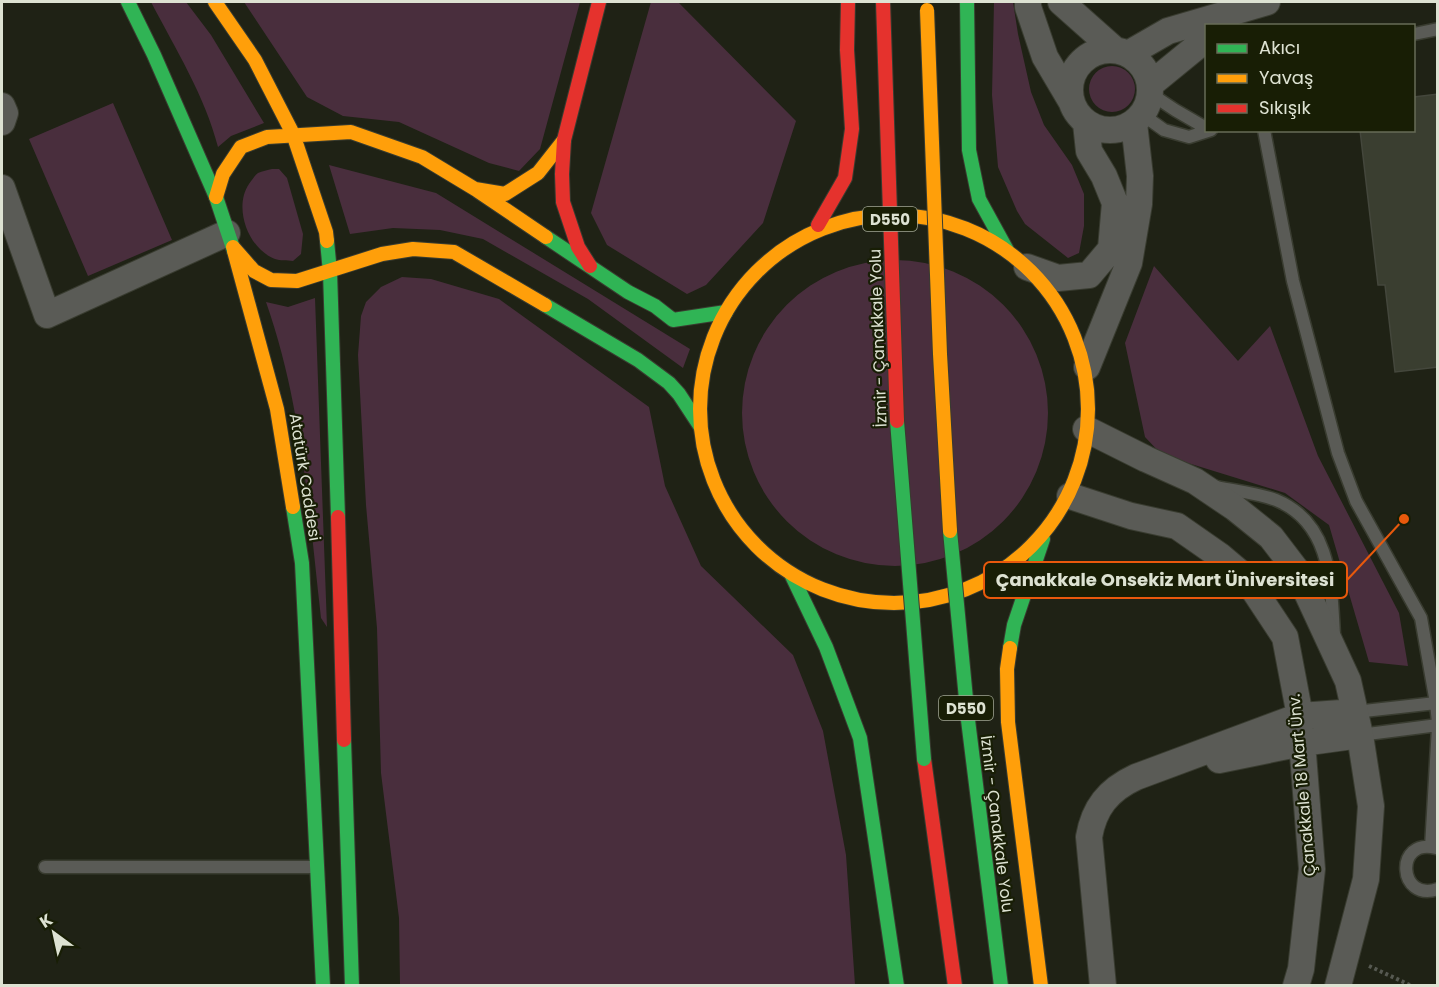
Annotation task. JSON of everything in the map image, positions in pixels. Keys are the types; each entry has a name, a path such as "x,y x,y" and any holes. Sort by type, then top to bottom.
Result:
{"main road":[{"name":"Atatürk Caddesi","path":"128,2 154,55 216,197 277,409 302,563 323,986"},
{"name":"Atatürk Caddesi","path":"215,2 255,60 293,134 326,232 330,272 352,986"},
{"path":"590,266 578,247 563,202 562,174 564,140 599,2"},
{"path":"818,225 845,178 848,159 852,129 847,50 848,2"},
{"name":"İzmir - Çanakkale Yolu","path":"883,2 897,435 924,759 955,986"},
{"name":"İzmir - Çanakkale Yolu","path":"928,2 944,429 951,547 968,726 1001,986"},
{"path":"967,2 969,150 979,198 1007,250"},
{"path":"216,197 223,174 241,147 267,137 351,132 422,157 475,189 673,320 726,312"},
{"path":"475,189 504,194 538,173 564,140"},
{"path":"1041,986 1008,722 1007,669 1014,625 1044,537 1070,496 1081,465 1086,429 1087,367 1058,303 1027,267 1007,250 953,224 893,215 818,225 782,249 750,279 726,312 704,367 700,426 714,485 746,537 792,576 845,598 902,604 959,593 1010,567 1044,537"},
{"path":"230,240 254,271 271,280 297,281 382,254 413,249 454,252 638,360 669,383 700,426"},
{"path":"792,576 826,647 860,738 897,986"}],"street":[{"path":"1028,2 1045,57 1071,101 1076,114 1097,129 1110,131 1122,129 1205,40"},
{"path":"1061,2 1121,52 1143,66 1144,104 1139,195 1129,263 1087,367"},
{"path":"1071,101 1069,88 1072,75 1089,55 1102,50 1121,52 1168,31 1260,3"},
{"path":"1226,24 1260,3"},
{"path":"2,106 4,113 2,122"},
{"path":"1027,267 1058,278 1089,275 1111,249 1115,203 1104,176 1089,151 1086,123"},
{"path":"2,188 47,315 230,240"},
{"path":"1086,429 1199,483 1271,537 1297,571 1336,654 1348,681 1358,723 1371,806 1366,879 1338,986"},
{"name":"Çanakkale 18 Mart Ünv.","path":"1070,496 1131,516 1177,526 1220,556 1246,578 1285,637 1300,716 1312,869 1301,969 1296,986"},
{"path":"1103,986 1089,837 1092,822 1105,798 1119,786 1136,777 1300,716 1358,723"},
{"path":"1136,777 1302,743 1358,723"}],"lane":[{"path":"1415,34 1437,29"},
{"path":"1144,104 1164,130 1189,138 1205,132"},
{"path":"1144,104 1205,128"},
{"path":"1264,132 1293,281 1338,453 1356,501 1421,618 1436,704 1434,848 1416,850 1411,854 1407,861 1406,875 1410,882 1421,890 1429,891 1437,888"},
{"path":"1199,483 1276,501 1306,519 1330,571 1336,654"},
{"path":"1358,723 1436,704"},
{"path":"1358,723 1437,725"},
{"path":"45,867 317,867"}],"path":[{"path":"1346,955 1412,986"}],"shaded area":[{"path":"151,2 186,2 211,35 264,123 231,136 218,147 197,91"},
{"path":"244,2 580,2 540,149 519,171 489,163 399,122 343,116 307,97"},
{"path":"651,2 678,2 796,121 763,223 706,285 687,294 607,245 591,213"},
{"path":"994,2 1013,2 1031,92 1044,125 1072,165 1084,194 1084,226 1079,253 1068,258 1025,224 998,167 992,95"},
{"path":"1112,66 1128,73 1135,89 1128,105 1112,112 1096,105 1089,89 1096,73"},
{"path":"113,103 172,240 88,276 29,139"},
{"path":"329,165 436,193 690,349 683,368 588,299 483,239 440,230 393,228 350,234"},
{"path":"279,169 287,178 303,234 301,254 293,261 277,260 265,254 251,237 243,215 244,193 249,184 258,173"},
{"path":"895,260 925,263 953,272 980,286 1003,305 1022,328 1036,355 1045,383 1048,413 1045,443 1036,471 1022,498 1003,521 980,540 953,554 925,563 895,566 865,563 837,554 810,540 787,521 768,498 754,471 745,443 742,413 745,383 754,355 768,328 787,305 810,286 837,272 865,263"},
{"path":"1154,266 1238,361 1270,326 1318,456 1399,613 1408,666 1369,662 1329,525 1285,493 1162,455 1145,437 1125,343"},
{"path":"402,277 431,279 499,299 649,407 665,486 701,566 793,655 823,731 846,855 855,985 400,985 399,918 381,773 377,628 366,505 358,355 361,316 366,302 381,287"},
{"path":"315,298 327,627 321,618 308,499 296,419 278,341 266,302 288,307"}],"building":[{"path":"1438,94 1438,367 1395,372 1385,285 1378,285 1360,132 1415,132 1415,97"}],"traffic: fast":[{"path":"128,2 154,55 216,197 234,251"},
{"path":"967,2 969,150 979,199 1007,250"},
{"path":"546,237 628,292 655,306 673,320 726,312"},
{"path":"327,241 338,517"},
{"path":"545,305 638,360 669,383 700,426"},
{"path":"897,421 924,759"},
{"path":"293,507 302,563 323,986"},
{"path":"950,531 968,720 1001,986"},
{"path":"1010,648 1014,625 1043,539"},
{"path":"792,576 826,647 860,738 897,986"},
{"path":"344,740 352,986"}],"traffic: slow":[{"path":"215,2 255,60 293,134 327,241"},
{"path":"927,10 940,354 950,531"},
{"path":"216,197 223,174 241,147 267,137 351,132 422,157 475,189 546,237"},
{"path":"475,189 505,194 538,173 564,140"},
{"path":"894,215 932,219 968,230 1002,248 1031,272 1055,301 1073,335 1084,371 1088,409 1084,447 1073,483 1055,517 1031,546 1002,570 968,588 932,599 894,603 856,599 820,588 786,570 757,546 733,517 715,483 704,447 700,409 704,371 715,335 733,301 757,272 786,248 820,230 856,219 894,215"},
{"path":"233,247 254,271 271,280 297,281 382,254 413,249 454,252 545,305"},
{"path":"234,251 277,409 293,507"},
{"path":"1010,648 1007,669 1008,722 1041,986"}],"traffic: jam":[{"path":"590,266 578,247 563,202 562,174 564,140 599,2"},
{"path":"818,225 845,178 852,129 847,50 848,2"},
{"path":"883,2 897,421"},
{"path":"338,517 344,740"},
{"path":"924,759 955,986"}],"place":[{"name":"Çanakkale Onsekiz Mart Üniversitesi","path":"1404,519"}]}
